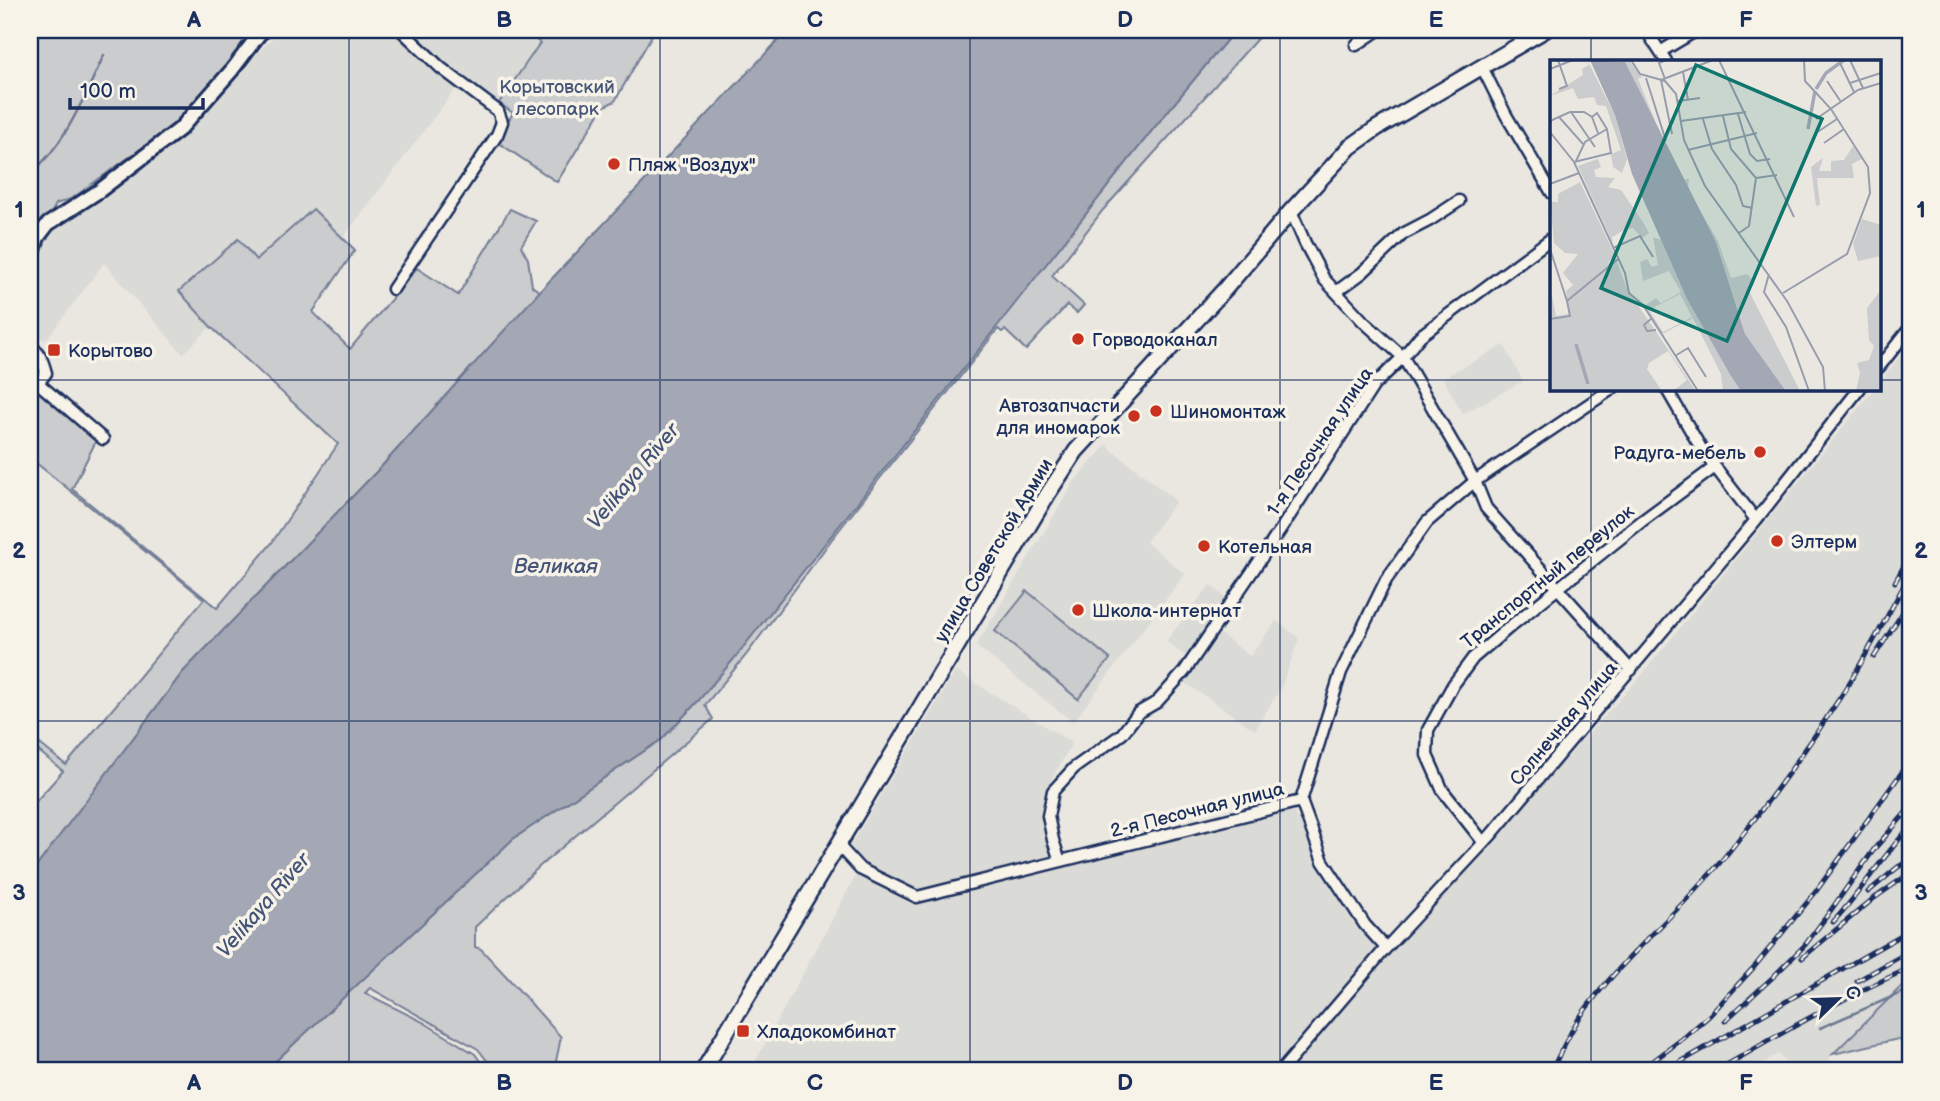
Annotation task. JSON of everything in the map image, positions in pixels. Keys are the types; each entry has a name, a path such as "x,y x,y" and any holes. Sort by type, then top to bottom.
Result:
{"main road":[{"name":"улица Советской Армии","path":"703,1071 1076,451 1225,289 1350,147 1377,128 1545,30"}],"street":[{"path":"393,289 502,122 498,111 441,68 401,30"},
{"path":"1356,45 1378,30"},
{"path":"1646,30 1663,57 1697,30"},
{"path":"30,263 38,237 48,224 99,191 180,129 232,70 260,31"},
{"path":"1482,67 1506,115 1550,190"},
{"path":"1336,292 1362,273 1403,233 1430,220 1459,201"},
{"path":"1291,211 1324,279 1363,321 1403,357 1475,481 1486,508 1631,670"},
{"name":"1-я Песочная улица","path":"1060,861 1048,816 1053,791 1074,768 1122,734 1138,713 1157,702 1184,672 1284,525 1374,384 1420,337 1550,240"},
{"path":"1881,360 1910,328"},
{"path":"30,346 41,357 46,373 34,384 103,439"},
{"name":"2-я Песочная улица","path":"838,845 860,869 917,897 1301,801 1341,672 1386,580 1427,522 1475,481 1610,390"},
{"path":"1667,390 1702,450 1756,520"},
{"name":"Солнечная улица","path":"1281,1071 1386,948 1484,843 1631,670 1756,520 1858,390"},
{"name":"Транспортный переулок","path":"1484,843 1443,791 1427,755 1428,730 1453,685 1473,657 1642,521 1715,467"},
{"path":"1301,801 1323,861 1365,925 1386,948"}],"shaded area":[{"path":"280,30 394,30 457,87 343,238 313,209 256,260 237,240 180,291 210,327 183,354 104,263 46,340 35,337 30,319 30,303 43,243 54,228 107,197 161,151"},
{"path":"407,30 526,30 540,43 499,103 440,61"},
{"path":"1910,344 1910,978 1819,1071 1795,1071 1778,1054 1749,1071 750,1071 860,868 846,853 956,671 1072,743 1050,782 1046,797 1046,831 1050,858 1056,864 1290,807 1388,954 1640,677 1873,390 1881,390 1881,380"},
{"path":"1504,345 1523,381 1463,414 1443,378"},
{"name":"Школа-интернат","path":"1106,445 1176,501 1146,542 1185,574 1073,722 976,646 1074,482"},
{"path":"1210,585 1230,601 1185,656 1166,641"},
{"path":"1276,621 1299,638 1282,686 1255,730 1184,682 1220,634 1250,656"}],"green space":[{"path":"30,30 253,30 224,70 176,121 73,198 56,204 52,212 40,222 30,240"},
{"name":"Корытовский лесопарк","path":"526,30 655,30 615,101 603,107 557,182 496,141 513,113 499,103 540,43"},
{"path":"1235,30 1265,30 1103,210 1052,276 1084,305 1077,313 1067,305 1026,350 1005,330 1002,332 998,329 705,705 713,719 540,866 475,927 475,947 481,949 561,1037 554,1071 495,1071 478,1049 370,988 365,993 423,1022 475,1054 487,1071 265,1071 513,839 662,739 699,700"},
{"path":"313,209 355,250 313,312 350,349 417,268 458,295 510,209 536,221 521,246 528,259 532,286 540,292 381,467 183,672 30,875 30,808 63,771 30,744 30,736 66,765 204,599 30,458 30,388 37,390 97,439 72,489 217,608 271,544 338,444 211,327 179,291 238,239 256,260"},
{"path":"1027,591 1110,659 1078,699 995,631"},
{"path":"1910,978 1910,1047 1898,1039 1833,1054"}],"water":[{"name":"Великая","path":"788,30 1235,30 1154,128 733,660 662,739 513,839 265,1071 30,1071 30,875 183,672 381,467 540,291"}],"waterway":[{"path":"30,174 64,135 104,55"},
{"path":"1820,1028 1910,991"}],"railway":[{"path":"1895,582 1910,555"},
{"path":"1551,1071 1574,1026 1595,997 1709,875 1788,774 1845,690 1910,574"},
{"path":"1874,657 1910,601"},
{"path":"1640,1071 1710,1015 1755,966 1814,894 1910,761"},
{"path":"1725,1021 1805,945 1875,848 1910,808"},
{"path":"1833,922 1910,827"},
{"path":"1868,892 1910,860"},
{"path":"1802,958 1873,899 1910,873"},
{"path":"1665,1071 1910,930"},
{"path":"1857,981 1910,951"},
{"path":"1716,1071 1836,1004 1910,968"}],"place":[{"name":"Пляж \"Воздух\"","path":"614,164"},
{"name":"Горводоканал","path":"1078,339"},
{"name":"Корытово","path":"54,350"},
{"name":"Шиномонтаж","path":"1156,411"},
{"name":"Автозапчасти для иномарок","path":"1134,416"},
{"name":"Радуга-мебель","path":"1760,452"},
{"name":"Элтерм","path":"1777,541"},
{"name":"Котельная","path":"1204,546"},
{"name":"Школа-интернат","path":"1078,610"},
{"name":"Хладокомбинат","path":"743,1031"}],"water label":[{"name":"Velikaya River","path":"633,476"},
{"name":"Velikaya River","path":"263,905"}]}
